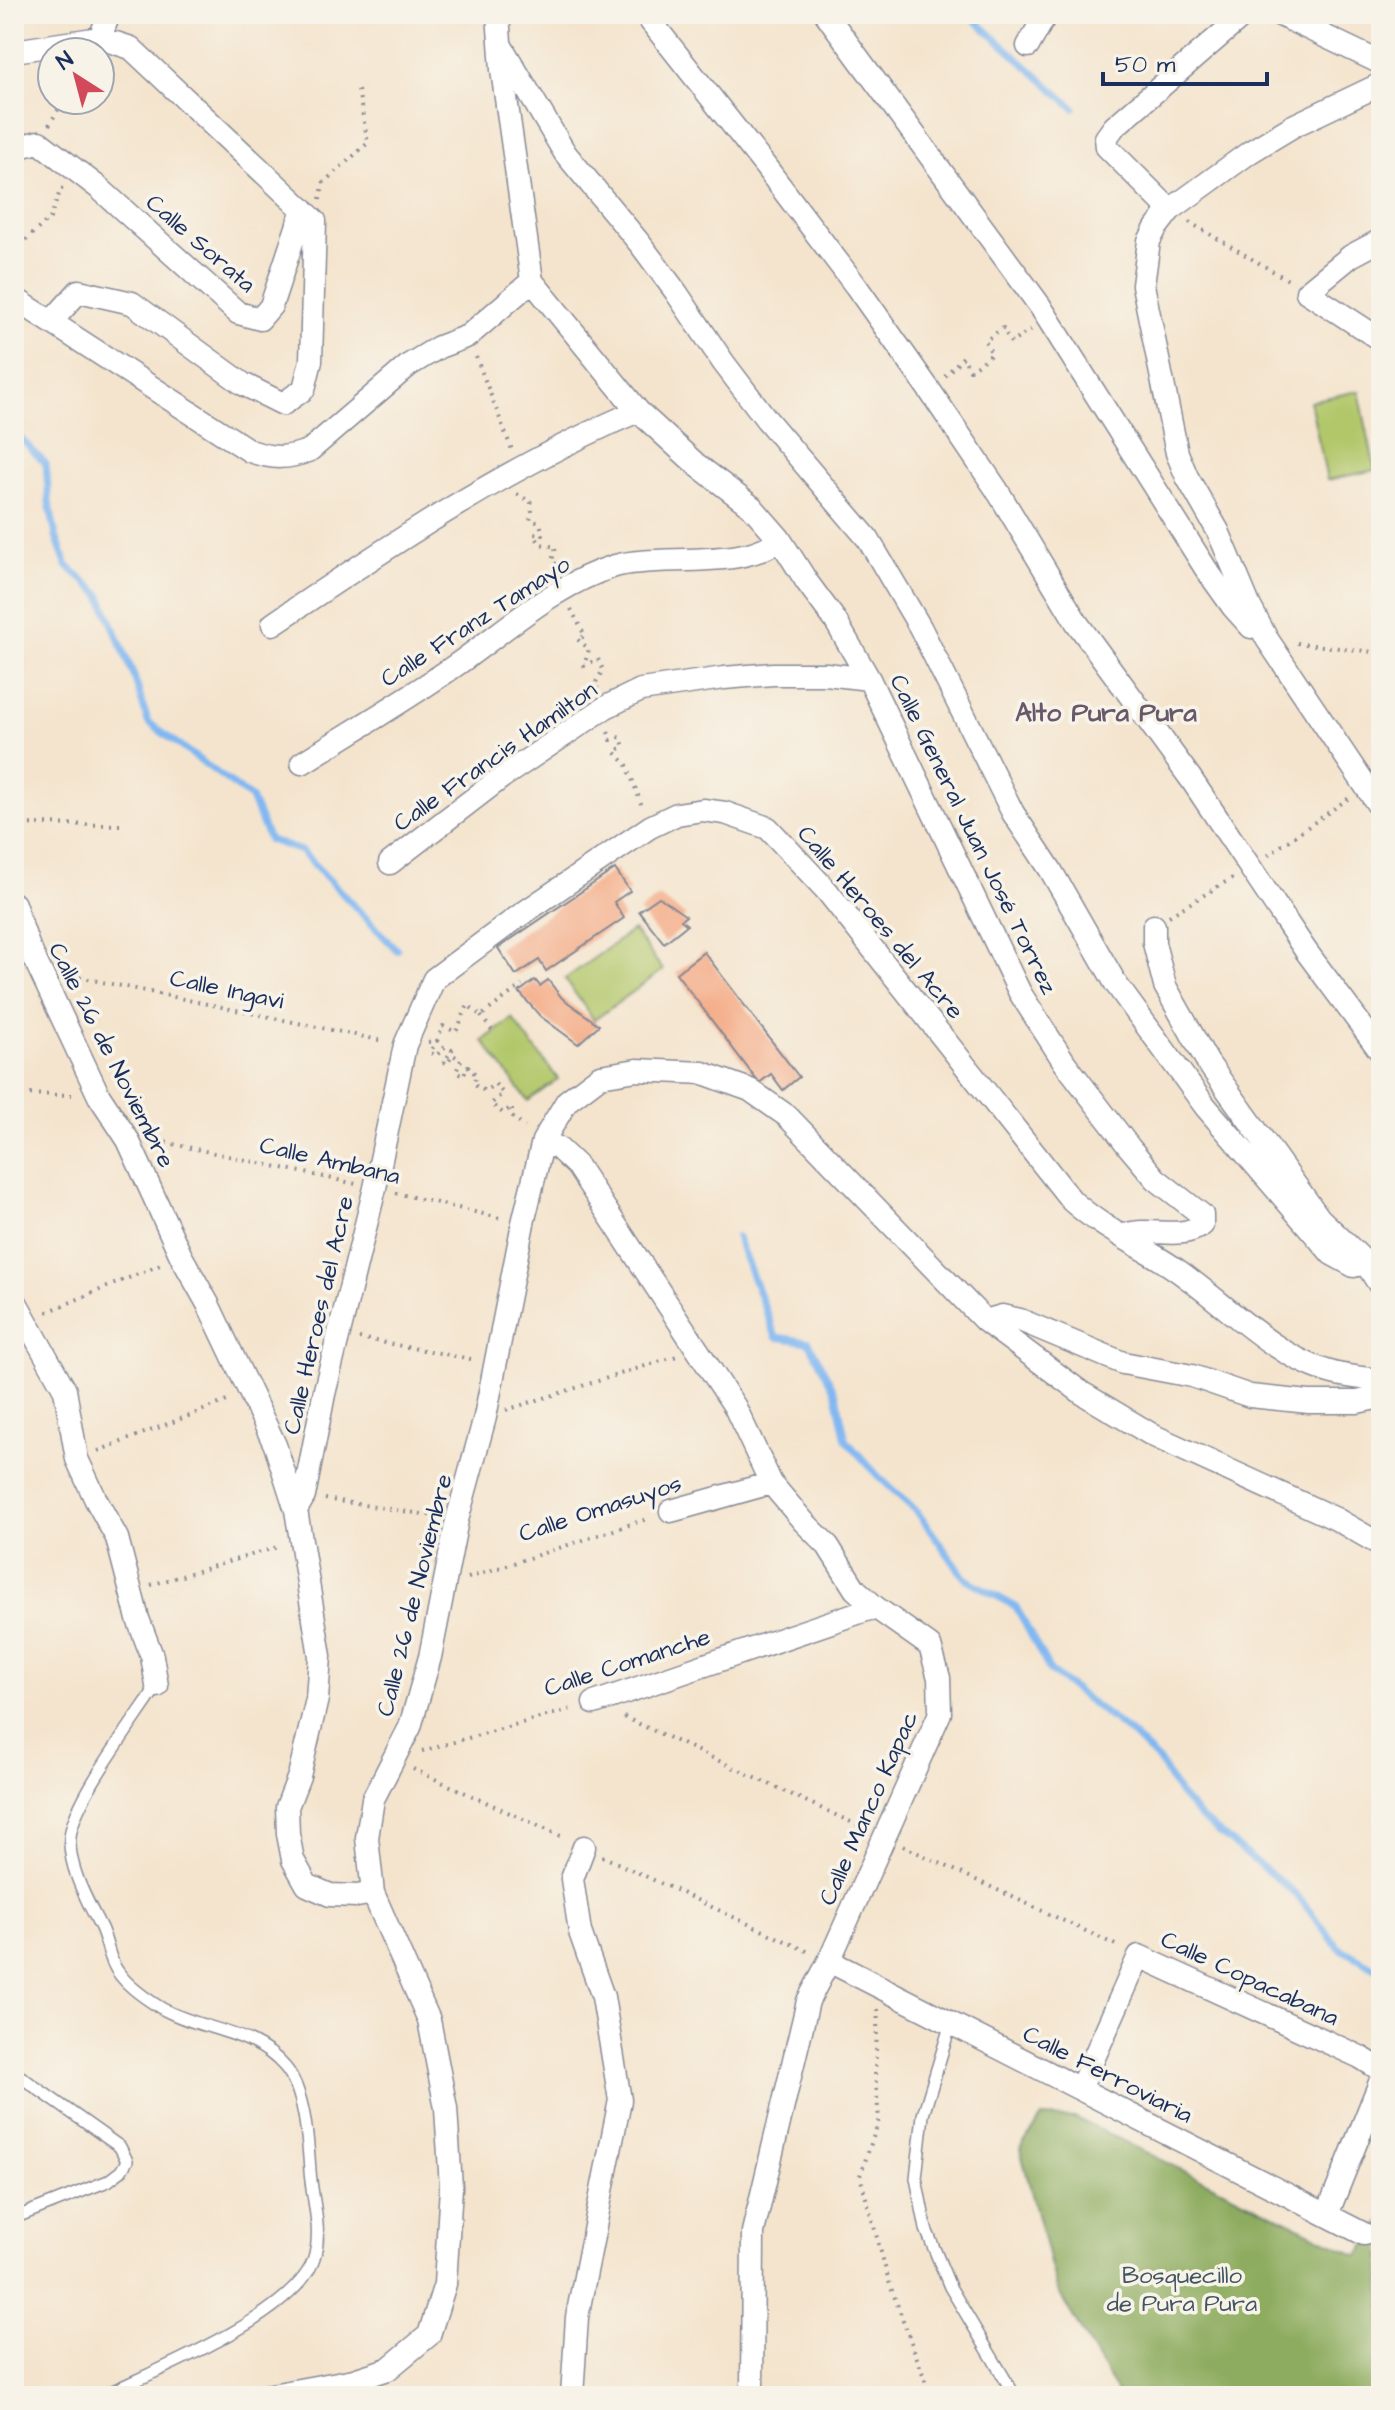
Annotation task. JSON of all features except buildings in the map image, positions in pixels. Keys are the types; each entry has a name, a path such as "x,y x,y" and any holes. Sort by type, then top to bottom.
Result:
{"street":[{"path":"101,36 109,14"},
{"path":"14,298 250,451 265,456 293,457 310,450 409,365 439,347 468,336 532,281 504,86 498,14"},
{"path":"826,14 1040,306 1206,569 1245,621 1267,639"},
{"path":"1028,46 1046,14"},
{"path":"1170,210 1107,147 1106,138 1114,127 1245,14"},
{"path":"1278,14 1381,63"},
{"path":"652,18 930,391 997,490 1077,623 1191,779 1298,939 1381,1052"},
{"path":"51,322 79,291 132,303 243,384 283,404 304,389 311,361 309,215 131,48 116,43"},
{"path":"501,46 565,153 641,245 767,420 868,539 920,627 1013,813 1050,869 1116,984 1205,1106 1332,1254 1354,1266 1365,1262"},
{"path":"14,51 36,48"},
{"path":"1381,84 1293,126 1261,145 1170,210 1149,241 1143,285 1177,453 1187,477 1218,531 1267,639 1381,809"},
{"path":"14,148 39,142"},
{"name":"Calle Sorata","path":"39,142 92,183 238,313 260,319 271,306 309,215"},
{"path":"1381,240 1351,256 1307,292 1381,340"},
{"name":"Calle General Juan José Torrez","path":"532,281 638,411 697,465 752,507 779,538 835,620 869,679 1020,993 1065,1063 1129,1147 1156,1179 1202,1215 1202,1225 1192,1232 1137,1230 1124,1235"},
{"path":"273,624 371,558 518,467 577,436 638,411"},
{"name":"Calle Franz Tamayo","path":"302,763 452,668 562,589 616,566 736,556 757,552 779,538"},
{"name":"Calle Francis Hamilton","path":"390,863 502,777 606,707 641,690 773,674 826,674 869,679"},
{"name":"Calle Heroes del Acre","path":"300,1503 375,1188 405,1045 434,979 519,916 650,827 677,814 703,810 725,813 768,828 788,847 827,891 1072,1201 1089,1217 1124,1235 1179,1271 1261,1334 1303,1361 1327,1371 1381,1380"},
{"name":"Calle 26 de Noviembre","path":"14,904 28,945 99,1096 128,1140 300,1503 302,1540 320,1656 317,1699 299,1776 287,1807 293,1860 307,1885 330,1895 373,1893 367,1838 373,1799 410,1727 446,1585 457,1520 485,1417 523,1223 543,1141 567,1101 600,1076 637,1070 703,1073 750,1090 787,1116 985,1321 1082,1393 1154,1436 1336,1519 1381,1545"},
{"path":"1154,926 1154,943 1165,986 1208,1063 1319,1218 1365,1262 1381,1287"},
{"name":"Calle Manco Kapac","path":"543,1141 558,1148 577,1166 735,1407 771,1483 828,1546 849,1582 875,1607 930,1646 939,1678 940,1713 829,1961 808,2001 753,2232 752,2396"},
{"path":"14,1299 65,1390 77,1459 117,1538 138,1619 152,1656 157,1686"},
{"path":"985,1321 1002,1316 1020,1320 1123,1363 1192,1376 1250,1396 1309,1402 1357,1402 1381,1397"},
{"name":"Calle Omasuyos","path":"671,1511 771,1483"},
{"name":"Calle Comanche","path":"594,1703 875,1607"},
{"path":"572,2396 577,2317 620,2100 603,1997 580,1932 572,1879 584,1847"},
{"path":"266,2396 354,2380 388,2369 429,2335 445,2284 451,2187 446,2108 429,2020 373,1893"},
{"name":"Calle Copacabana","path":"1080,2089 1139,1956 1360,2057 1381,2070"},
{"name":"Calle Ferroviaria","path":"829,1961 1364,2234"},
{"path":"1327,2215 1381,2080"}],"lane":[{"path":"102,2396 197,2352 266,2312 300,2283 315,2258 318,2232 307,2130 295,2086 286,2068 260,2044 162,2009 129,1985 113,1965 104,1936 76,1873 70,1839 77,1811 157,1686"},
{"path":"951,2023 923,2115 916,2178 926,2229 950,2287 1015,2396"},
{"path":"14,2072 120,2147 127,2161 121,2171 108,2181 14,2218"}],"path":[{"path":"309,215 324,182 368,143 357,85"},
{"path":"39,142 54,116"},
{"path":"14,251 50,218 61,189 92,183"},
{"path":"1170,210 1307,292"},
{"path":"930,391 963,357 970,370 992,354 985,341 1003,328 1011,343 1044,321 1035,309 1040,306"},
{"path":"1267,639 1381,653"},
{"path":"14,824 126,825"},
{"name":"Calle Ingavi","path":"42,976 68,973 405,1045 437,1041"},
{"path":"481,1016 522,985"},
{"path":"494,1033 468,1005 456,1032 443,1026 430,1052 436,1056 445,1047 452,1050 444,1062 447,1064 453,1055 461,1060 456,1072 463,1076 468,1066 476,1075 473,1084 485,1091 495,1084 503,1093 491,1104 503,1113 512,1107 512,1117 543,1141"},
{"path":"14,1094 99,1096"},
{"name":"Calle Ambana","path":"128,1140 146,1138 523,1223"},
{"path":"26,1320 181,1256"},
{"path":"338,1334 494,1364"},
{"path":"485,1417 698,1349"},
{"path":"77,1459 249,1392"},
{"path":"300,1503 457,1520"},
{"name":"Calle Omasuyos","path":"446,1585 671,1511"},
{"path":"131,1591 302,1540"},
{"name":"Calle Comanche","path":"392,1759 594,1703"},
{"path":"392,1759 829,1961"},
{"path":"879,1986 875,2072 879,2120 860,2176 890,2285 931,2396"}],"green space":[{"path":"1359,391 1375,470 1327,480 1310,401"},
{"path":"633,930 663,970 594,1020 565,979"},
{"path":"512,1018 558,1079 528,1101 483,1041"},
{"name":"Bosquecillo de Pura Pura","path":"1042,2117 1076,2118 1358,2256 1381,2221 1381,2396 1119,2396 1057,2289 1020,2149"}],"waterway":[{"path":"968,14 1074,108"},
{"path":"14,432 46,464 49,502 56,536 67,566 100,594 134,676 148,722 251,798 269,840 301,851 397,950"},
{"path":"737,1237 776,1337 809,1342 836,1394 846,1440 878,1476 918,1513 965,1578 1016,1607 1050,1671 1129,1732 1159,1761 1180,1795 1201,1818 1296,1894 1338,1947 1381,1971"}],"district":[{"name":"Alto Pura Pura","path":"1106,712"}]}
